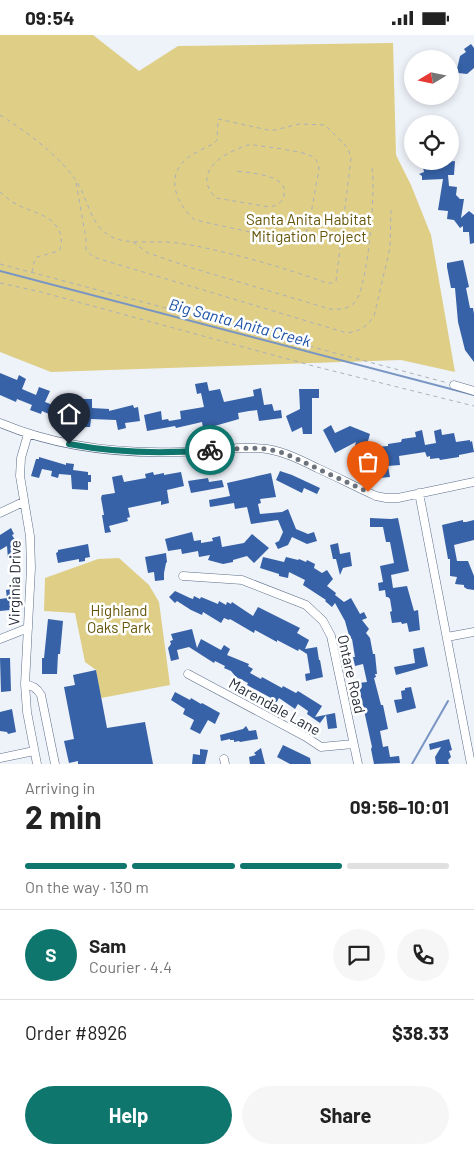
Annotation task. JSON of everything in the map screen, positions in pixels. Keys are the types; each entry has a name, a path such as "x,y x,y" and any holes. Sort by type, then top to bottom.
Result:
{"street":[{"path":"454,385 474,391"},
{"path":"0,423 28,434 77,445 122,452 182,452 234,448 267,449 301,460 376,496 392,498 474,483"},
{"name":"Virginia Drive","path":"28,434 21,458 20,477 30,536 31,568 25,684 27,712 36,764"},
{"path":"419,493 471,764"},
{"path":"0,513 23,502"},
{"name":"Ontare Road","path":"183,576 242,580 306,605 323,621 331,636 358,764"},
{"path":"0,639 28,629"},
{"path":"447,637 474,631"},
{"name":"Marendale Lane","path":"188,674 306,737 321,747 353,744"},
{"path":"25,684 32,685 38,689 41,695 55,764"},
{"path":"0,758 34,751"}],"path":[{"path":"0,115 15,124 56,156 76,180 100,228 107,235 132,242 174,243 197,247 282,268 328,283 334,282 338,277 351,158 348,148 325,125 299,124 268,130 218,119 217,140 183,162 178,169 175,181 176,192 186,213 195,220 286,240 296,240 301,238 307,229 319,171 314,158 305,154 248,145 212,164 206,178 210,193 216,198 269,207 282,201 284,187 281,183 273,178 235,171"},
{"path":"132,242 148,253 192,268 330,309 346,308 353,304 358,297 366,265 374,179 372,168"},
{"path":"76,180 86,238 86,249 92,257 347,333 363,329 374,316 390,248 392,210"},
{"path":"0,192 16,203 51,219 58,227 62,237 62,246 59,251 37,257 32,272"},
{"path":"0,264 454,385"},
{"path":"0,283 49,294 317,367 474,406"}],"green space":[{"name":"Santa Anita Habitat Mitigation Project","path":"0,35 93,35 139,71 178,46 393,43 396,155 411,185 431,235 455,372 401,360 51,372 0,352"},
{"name":"Highland Oaks Park","path":"119,558 149,585 159,602 170,685 101,698 96,670 85,662 75,613 44,611 45,578 98,559"}],"building":[{"path":"471,44 474,48 474,68 467,74 459,73 459,60 460,56 466,52 464,49"},
{"path":"424,170 454,170 454,175 448,175 449,186 457,187 456,195 460,199 464,199 461,218 469,211 474,215 474,243 470,244 469,232 463,232 463,226 460,228 454,220 447,219 448,211 438,210 443,179 422,180 422,176 419,174 424,172"},
{"path":"463,260 469,287 466,288 470,308 473,308 474,314 474,362 465,350 458,322 455,288 451,288 447,267 447,263"},
{"path":"0,373 17,380 19,375 26,379 22,389 36,395 39,387 50,391 45,402 66,410 68,404 81,409 83,399 92,399 92,408 109,409 109,411 133,405 134,408 138,407 140,421 125,423 126,428 118,430 116,420 91,419 90,427 79,427 42,411 41,414 30,410 32,405 17,399 16,402 0,395"},
{"path":"207,382 209,391 220,389 224,402 254,396 253,390 261,388 264,405 272,404 274,411 281,410 282,418 259,421 257,410 238,413 239,419 211,427 203,428 202,422 176,428 175,426 147,431 144,415 161,411 162,420 168,419 169,421 181,419 180,411 204,407 201,393 197,394 195,384"},
{"path":"299,389 319,389 319,398 312,398 312,434 303,434 302,427 292,432 286,416 300,409"},
{"path":"331,425 335,433 350,426 370,434 366,448 388,446 388,444 401,442 402,439 416,437 415,432 422,430 425,445 436,443 434,431 441,429 442,435 454,433 456,442 472,441 474,452 440,460 439,458 430,459 430,456 427,457 425,452 399,456 400,465 388,466 390,477 379,478 379,473 369,474 369,472 365,472 364,467 350,462 356,442 335,453 323,430"},
{"path":"39,457 66,465 66,463 74,464 73,470 88,472 88,475 91,475 91,482 88,482 88,490 72,489 71,475 59,474 58,478 51,476 52,471 42,469 39,478 31,476 36,459 39,459"},
{"path":"280,471 320,488 317,494 304,488 302,493 276,480"},
{"path":"153,472 154,475 164,473 164,475 181,472 184,486 167,490 169,503 161,505 161,501 128,508 130,517 127,518 128,521 109,526 111,532 105,533 101,498 102,495 115,493 112,477 122,475 124,482 146,478 145,474"},
{"path":"271,473 276,497 260,499 261,503 258,504 260,514 282,512 288,509 296,529 308,534 314,532 317,541 307,544 292,537 288,545 278,549 275,543 279,541 283,532 278,520 251,524 247,507 235,509 234,503 210,507 209,500 230,496 227,483"},
{"path":"208,478 209,482 222,480 224,487 191,493 188,481"},
{"path":"370,518 398,518 409,571 391,575 393,588 407,586 414,611 418,610 420,630 409,632 407,623 392,623 390,599 386,597 385,590 379,591 378,583 383,582 380,566 394,563 390,542 386,542 383,527 370,527"},
{"path":"463,520 463,522 466,522 474,520 474,540 454,545 457,561 468,561 474,576 474,590 467,589 464,585 455,584 457,577 450,576 450,559 448,559 442,525"},
{"path":"11,528 15,540 16,558 8,559 7,546 0,550 0,535"},
{"path":"192,532 194,541 201,540 201,543 213,541 212,538 220,536 222,547 244,543 252,534 269,548 254,563 247,556 223,564 208,560 210,555 199,557 198,551 182,554 181,549 168,551 165,539"},
{"path":"338,543 340,554 350,552 352,566 343,568 340,575 336,559 333,559 330,545"},
{"path":"88,544 90,557 85,558 85,561 79,562 79,559 58,563 56,553 58,550"},
{"path":"166,553 167,562 164,580 155,581 154,572 148,573 145,557"},
{"path":"263,557 284,562 286,557 306,562 307,560 315,564 314,568 322,573 327,570 333,579 327,586 344,602 351,598 360,614 364,612 367,618 362,620 369,629 366,633 370,638 373,654 375,654 377,674 375,674 376,677 374,678 381,705 383,705 388,729 380,731 383,747 388,746 390,757 399,756 400,763 374,764 358,683 367,682 363,664 355,666 352,639 350,639 345,621 335,603 332,607 326,600 303,585 305,580 289,572 288,578 260,568"},
{"path":"13,589 14,597 11,597 12,608 0,611 0,599 7,598 6,590"},
{"path":"175,591 193,599 194,596 200,599 201,597 218,604 219,601 226,605 227,602 231,604 232,602 253,616 258,607 300,628 297,633 309,640 305,649 317,647 323,677 306,681 305,674 310,673 307,654 299,649 298,651 277,640 277,642 255,630 254,633 230,619 224,618 221,623 203,612 202,615 177,601 175,603 169,597"},
{"path":"48,619 63,621 57,674 42,674 42,658 44,658"},
{"path":"192,629 197,648 201,639 221,650 224,645 230,649 227,655 249,664 248,666 253,669 250,673 282,688 283,686 296,693 298,691 322,706 315,717 335,713 337,728 328,729 326,715 320,723 307,714 308,711 298,704 295,709 279,698 276,703 270,700 271,698 247,685 248,683 224,668 225,666 215,661 214,663 189,647 177,650 179,659 171,661 168,648 171,644 170,641 173,640 171,634"},
{"path":"424,647 428,666 396,675 394,667 415,663 413,649"},
{"path":"0,658 10,658 11,691 1,692"},
{"path":"96,670 107,728 145,722 153,764 78,764 78,761 69,763 64,741 74,739 64,687 75,685 73,675"},
{"path":"411,687 416,708 397,713 394,700 402,699 401,691"},
{"path":"175,692 220,713 215,724 208,720 200,734 190,729 194,720 183,714 185,709 171,700"},
{"path":"12,709 16,732 8,734 7,732 0,731 0,712"},
{"path":"246,726 249,731 256,730 258,739 240,742 234,742 234,740 230,739 221,741 220,735 243,729"},
{"path":"449,739 452,750 449,751 451,757 448,760 449,764 436,764 435,757 441,747 430,750 429,744"},
{"path":"283,745 310,758 311,764 290,764 277,757"},
{"path":"261,748 265,764 250,764 249,757 256,755 254,753"},
{"path":"200,749 208,750 205,764 192,764 193,754 200,755"}],"waterway":[{"name":"Big Santa Anita Creek","path":"0,271 474,395"},
{"path":"412,764 448,701"}],"way so far":[{"path":"210,450 251,448 284,453 368,492"}],"route":[{"path":"69,444 122,452 151,453 210,450"}]}
